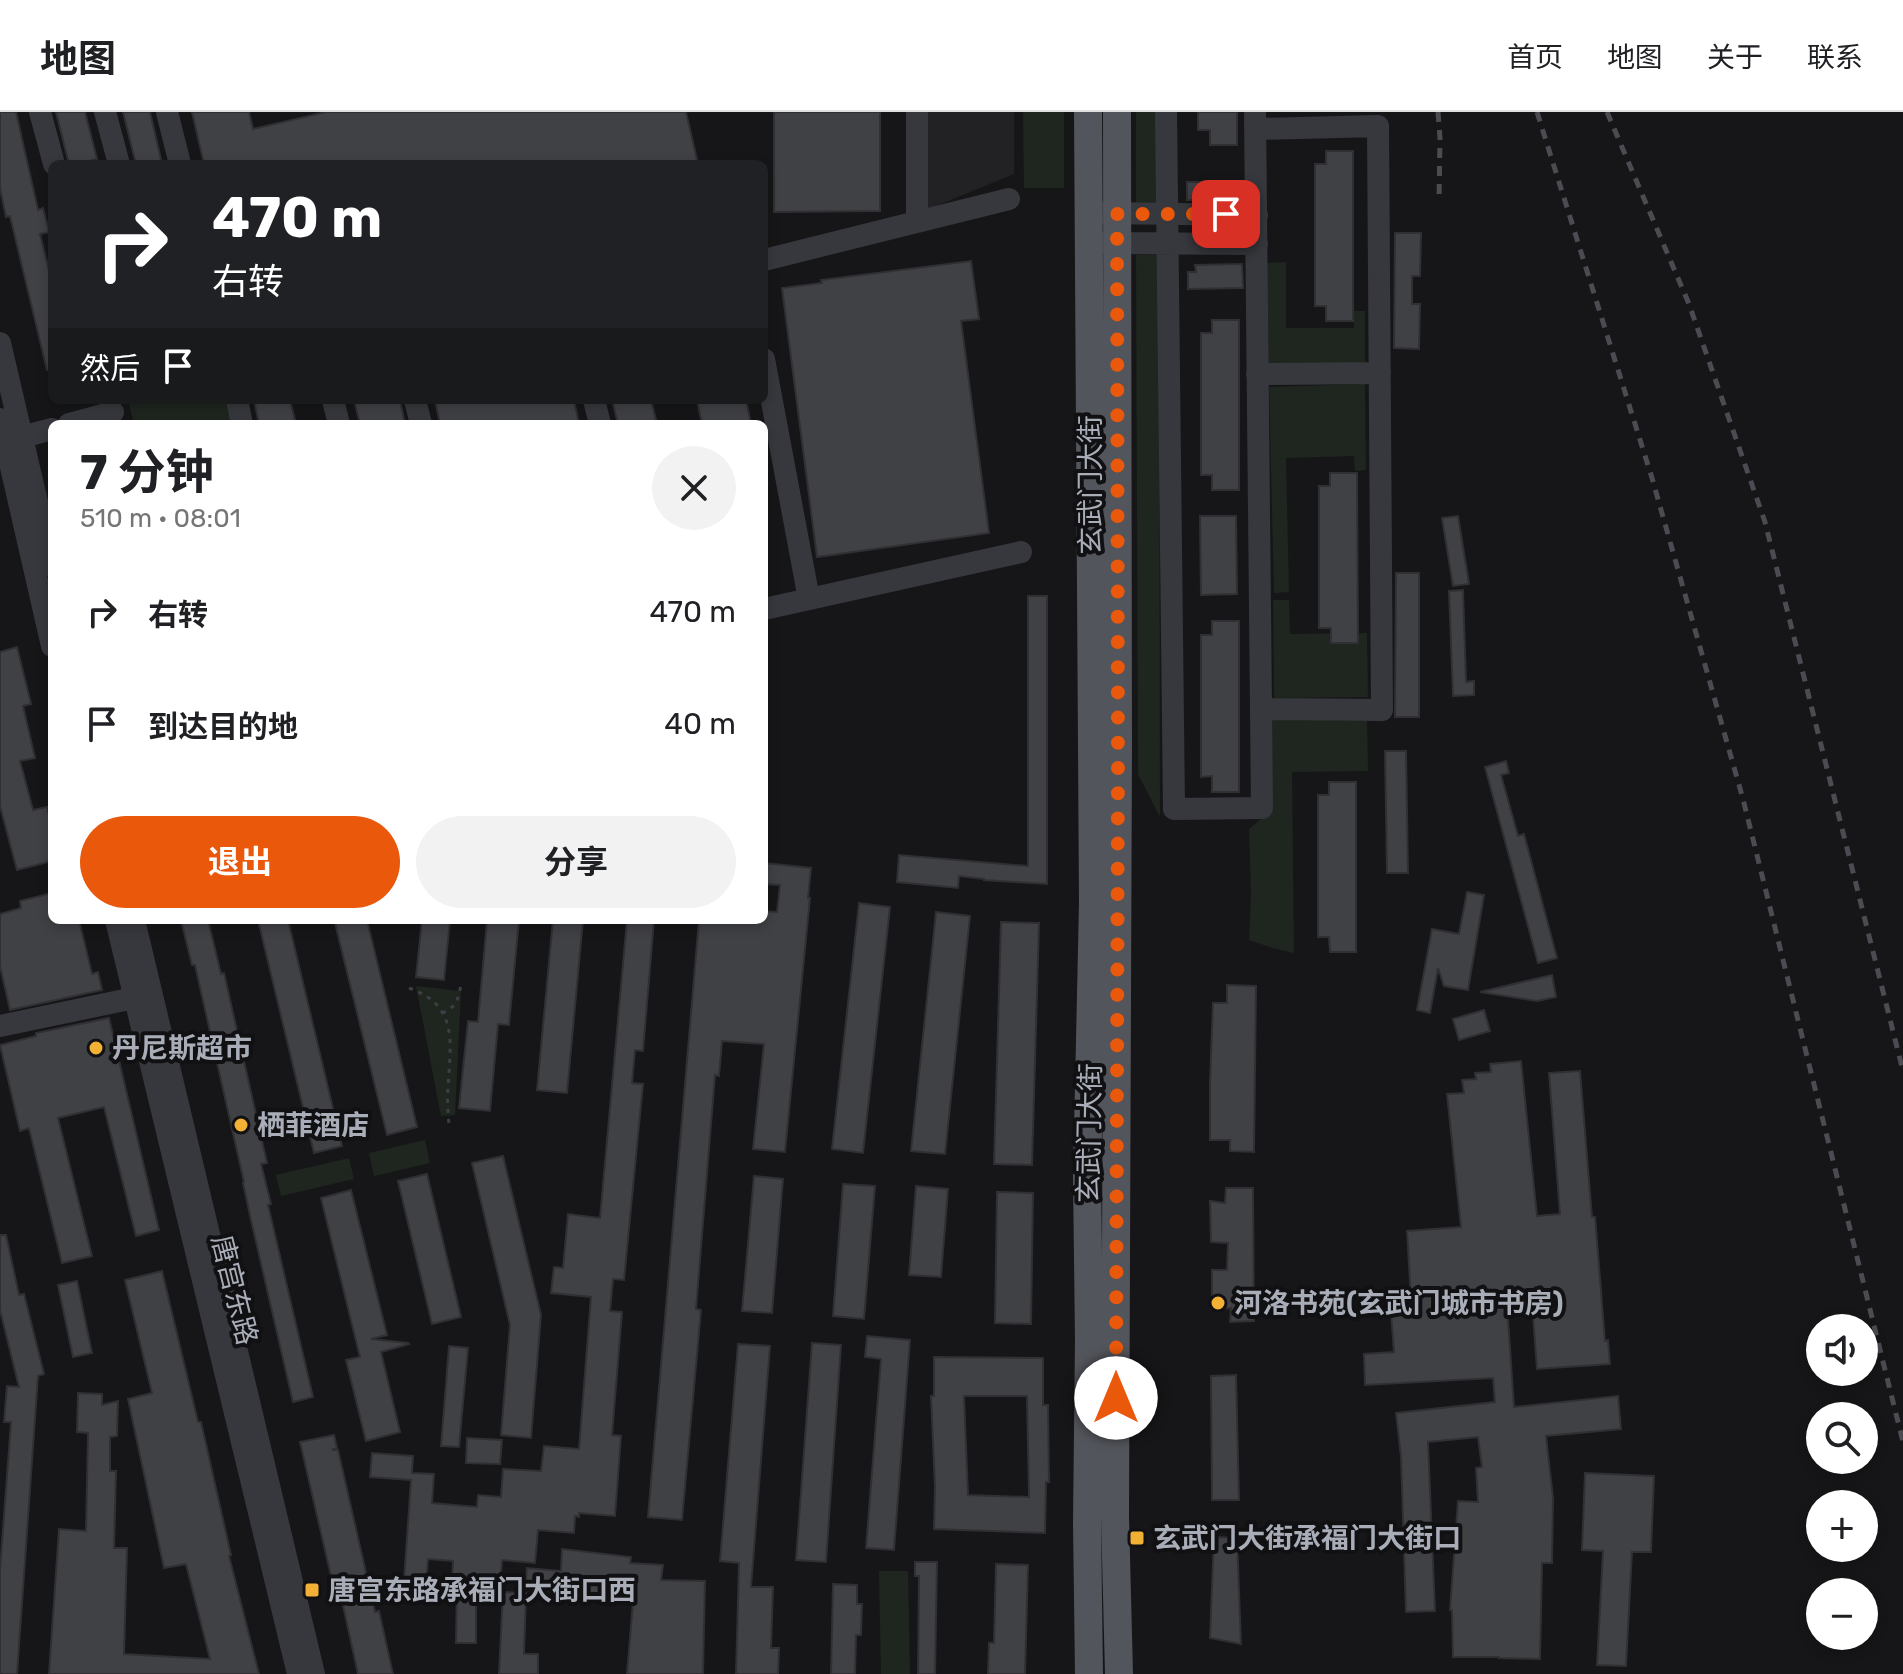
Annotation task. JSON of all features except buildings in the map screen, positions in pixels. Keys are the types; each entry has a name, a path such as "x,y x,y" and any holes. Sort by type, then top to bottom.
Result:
{"main road":[{"name":"玄武门大街","path":"1088,112 1089,212 1103,243 1118,771 1115,1517 1119,1674"},
{"name":"玄武门大街","path":"1089,1674 1087,1177 1103,243 1117,214 1117,112"}],"street":[{"path":"40,112 53,160"},
{"path":"105,112 114,160"},
{"path":"167,112 179,160"},
{"path":"917,112 917,222"},
{"path":"1166,112 1174,809 1262,808 1255,121 1319,120 1378,126 1382,710 1261,709"},
{"path":"768,259 1009,199"},
{"path":"1089,212 1256,215"},
{"path":"1103,243 1257,244"},
{"path":"0,343 13,446 48,625"},
{"path":"1257,374 1380,373"},
{"path":"768,380 809,599"},
{"path":"84,420 113,412"},
{"path":"0,419 13,446 48,554"},
{"path":"13,446 48,431"},
{"path":"768,608 1021,552"},
{"name":"唐宫东路","path":"117,924 298,1674"},
{"name":"唐宫东路","path":"135,924 314,1674"},
{"path":"0,1026 134,998"}],"path":[{"path":"442,1013 458,1002 461,985"},
{"path":"409,988 436,1002 446,1018 450,1040 449,1125"}],"shaded area":[{"path":"926,112 1014,112 1014,174 926,210"},
{"path":"1023,112 1064,112 1064,188 1024,188"},
{"path":"1136,112 1157,112 1158,206 1136,206"},
{"path":"1136,255 1159,255 1160,817 1138,774"},
{"path":"1286,262 1286,328 1354,328 1354,311 1365,311 1365,367 1268,368 1267,263"},
{"path":"1365,384 1366,470 1355,471 1354,456 1286,458 1289,592 1274,593 1269,387"},
{"path":"129,404 229,404 233,420 133,420"},
{"path":"1273,600 1289,600 1290,634 1367,633 1368,697 1274,698"},
{"path":"1270,719 1367,721 1368,771 1292,772 1294,953 1249,940 1249,829 1267,814"},
{"path":"416,986 461,991 455,1115 441,1116"},
{"path":"425,1140 430,1163 374,1176 369,1153"},
{"path":"349,1158 354,1179 281,1196 276,1175"},
{"path":"879,1571 908,1571 910,1674 881,1674"}],"railway":[{"path":"1438,112 1439,201"},
{"path":"1537,112 1652,478 1743,799 1903,1442"},
{"path":"1607,112 1689,304 1765,522 1903,1071"}],"place":[{"name":"丹尼斯超市","path":"96,1048"},
{"name":"栖菲酒店","path":"241,1125"},
{"name":"河洛书苑(玄武门城市书房)","path":"1218,1303"},
{"name":"玄武门大街承福门大街口","path":"1137,1538"},
{"name":"唐宫东路承福门大街口西","path":"312,1590"}],"route":[{"path":"1116,1398 1117,214 1226,214"}]}
